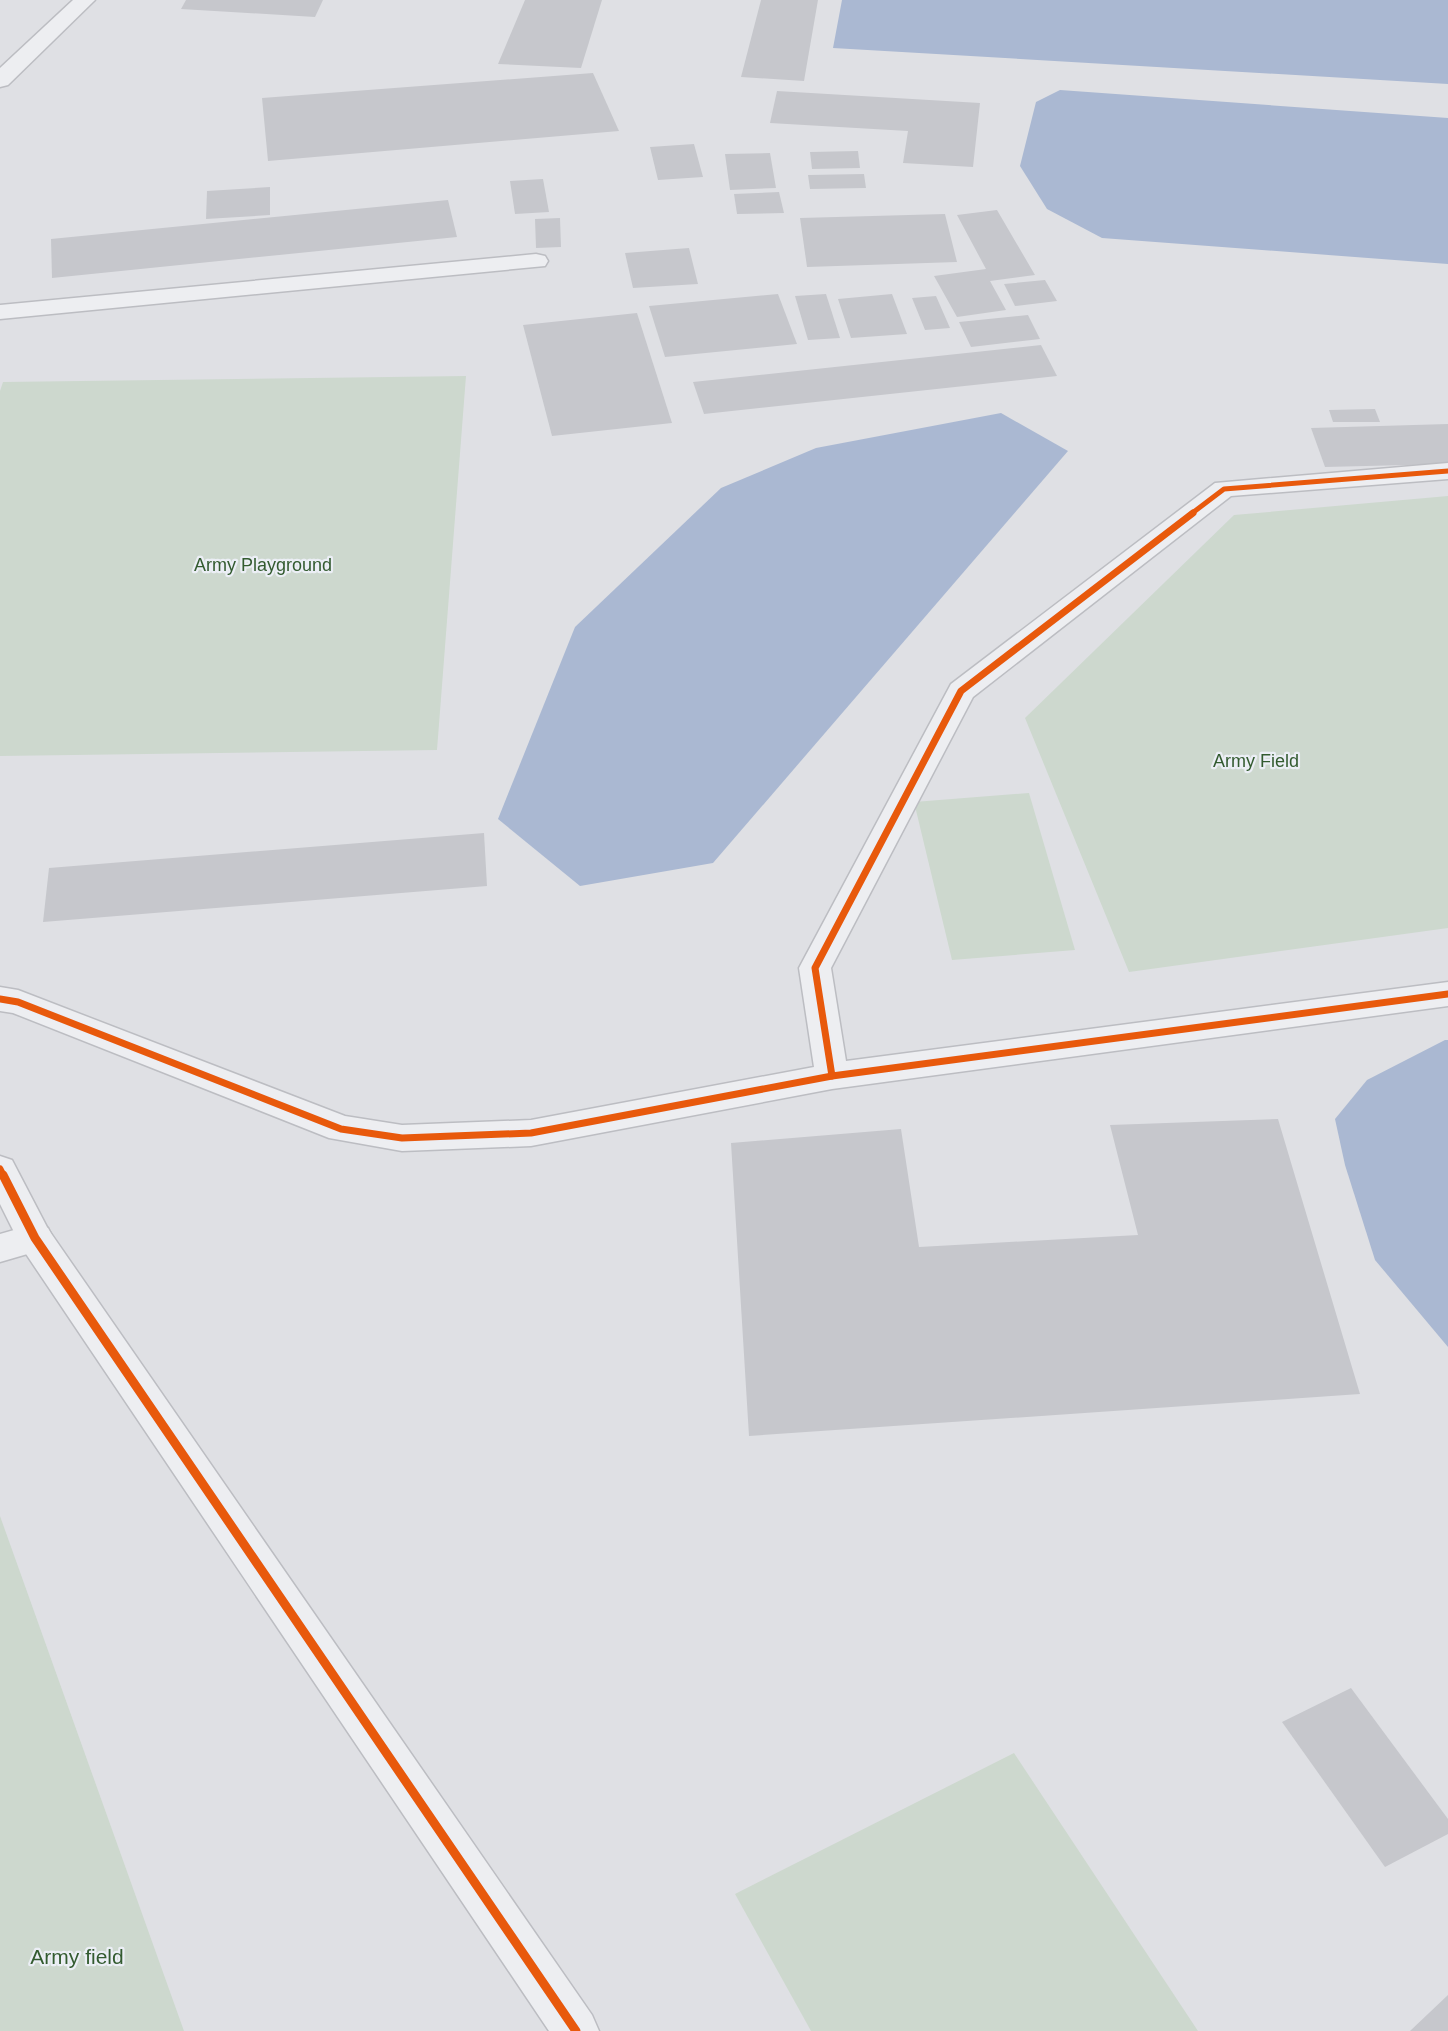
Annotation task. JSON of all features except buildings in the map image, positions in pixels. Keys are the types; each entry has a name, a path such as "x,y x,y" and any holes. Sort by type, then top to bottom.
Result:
{"street":[{"path":"0,80 85,0"},
{"path":"0,312 536,261"},
{"path":"832,1076 815,968 961,691 1224,489 1448,471"},
{"path":"0,999 18,1002 341,1129 402,1138 531,1134 832,1076 1448,994"},
{"path":"0,1169 17,1243 576,2031"}],"green space":[{"name":"Army Playground","path":"466,376 437,750 0,756 0,391 3,382"},
{"name":"Army Field","path":"1448,496 1448,928 1129,972 1025,718 1234,515"},
{"path":"1029,793 1075,950 952,960 914,802"},
{"name":"Army field","path":"0,1516 184,2031 0,2031"},
{"path":"1014,1753 1198,2031 811,2031 735,1894"}],"water":[{"path":"842,0 1448,0 1448,84 833,48"},
{"path":"1060,90 1448,118 1448,264 1102,238 1047,209 1020,166 1036,102"},
{"path":"1001,413 1068,451 713,863 580,886 498,819 575,627 721,488 816,448"},
{"path":"1448,1040 1448,1347 1375,1260 1345,1165 1335,1119 1367,1080"}],"cycle path":[{"path":"832,1076 815,968 961,691 1224,489 1448,471"},
{"path":"0,999 18,1002 341,1129 402,1138 531,1133 832,1076 1448,994"},
{"path":"0,1169 35,1238 576,2031"}]}
